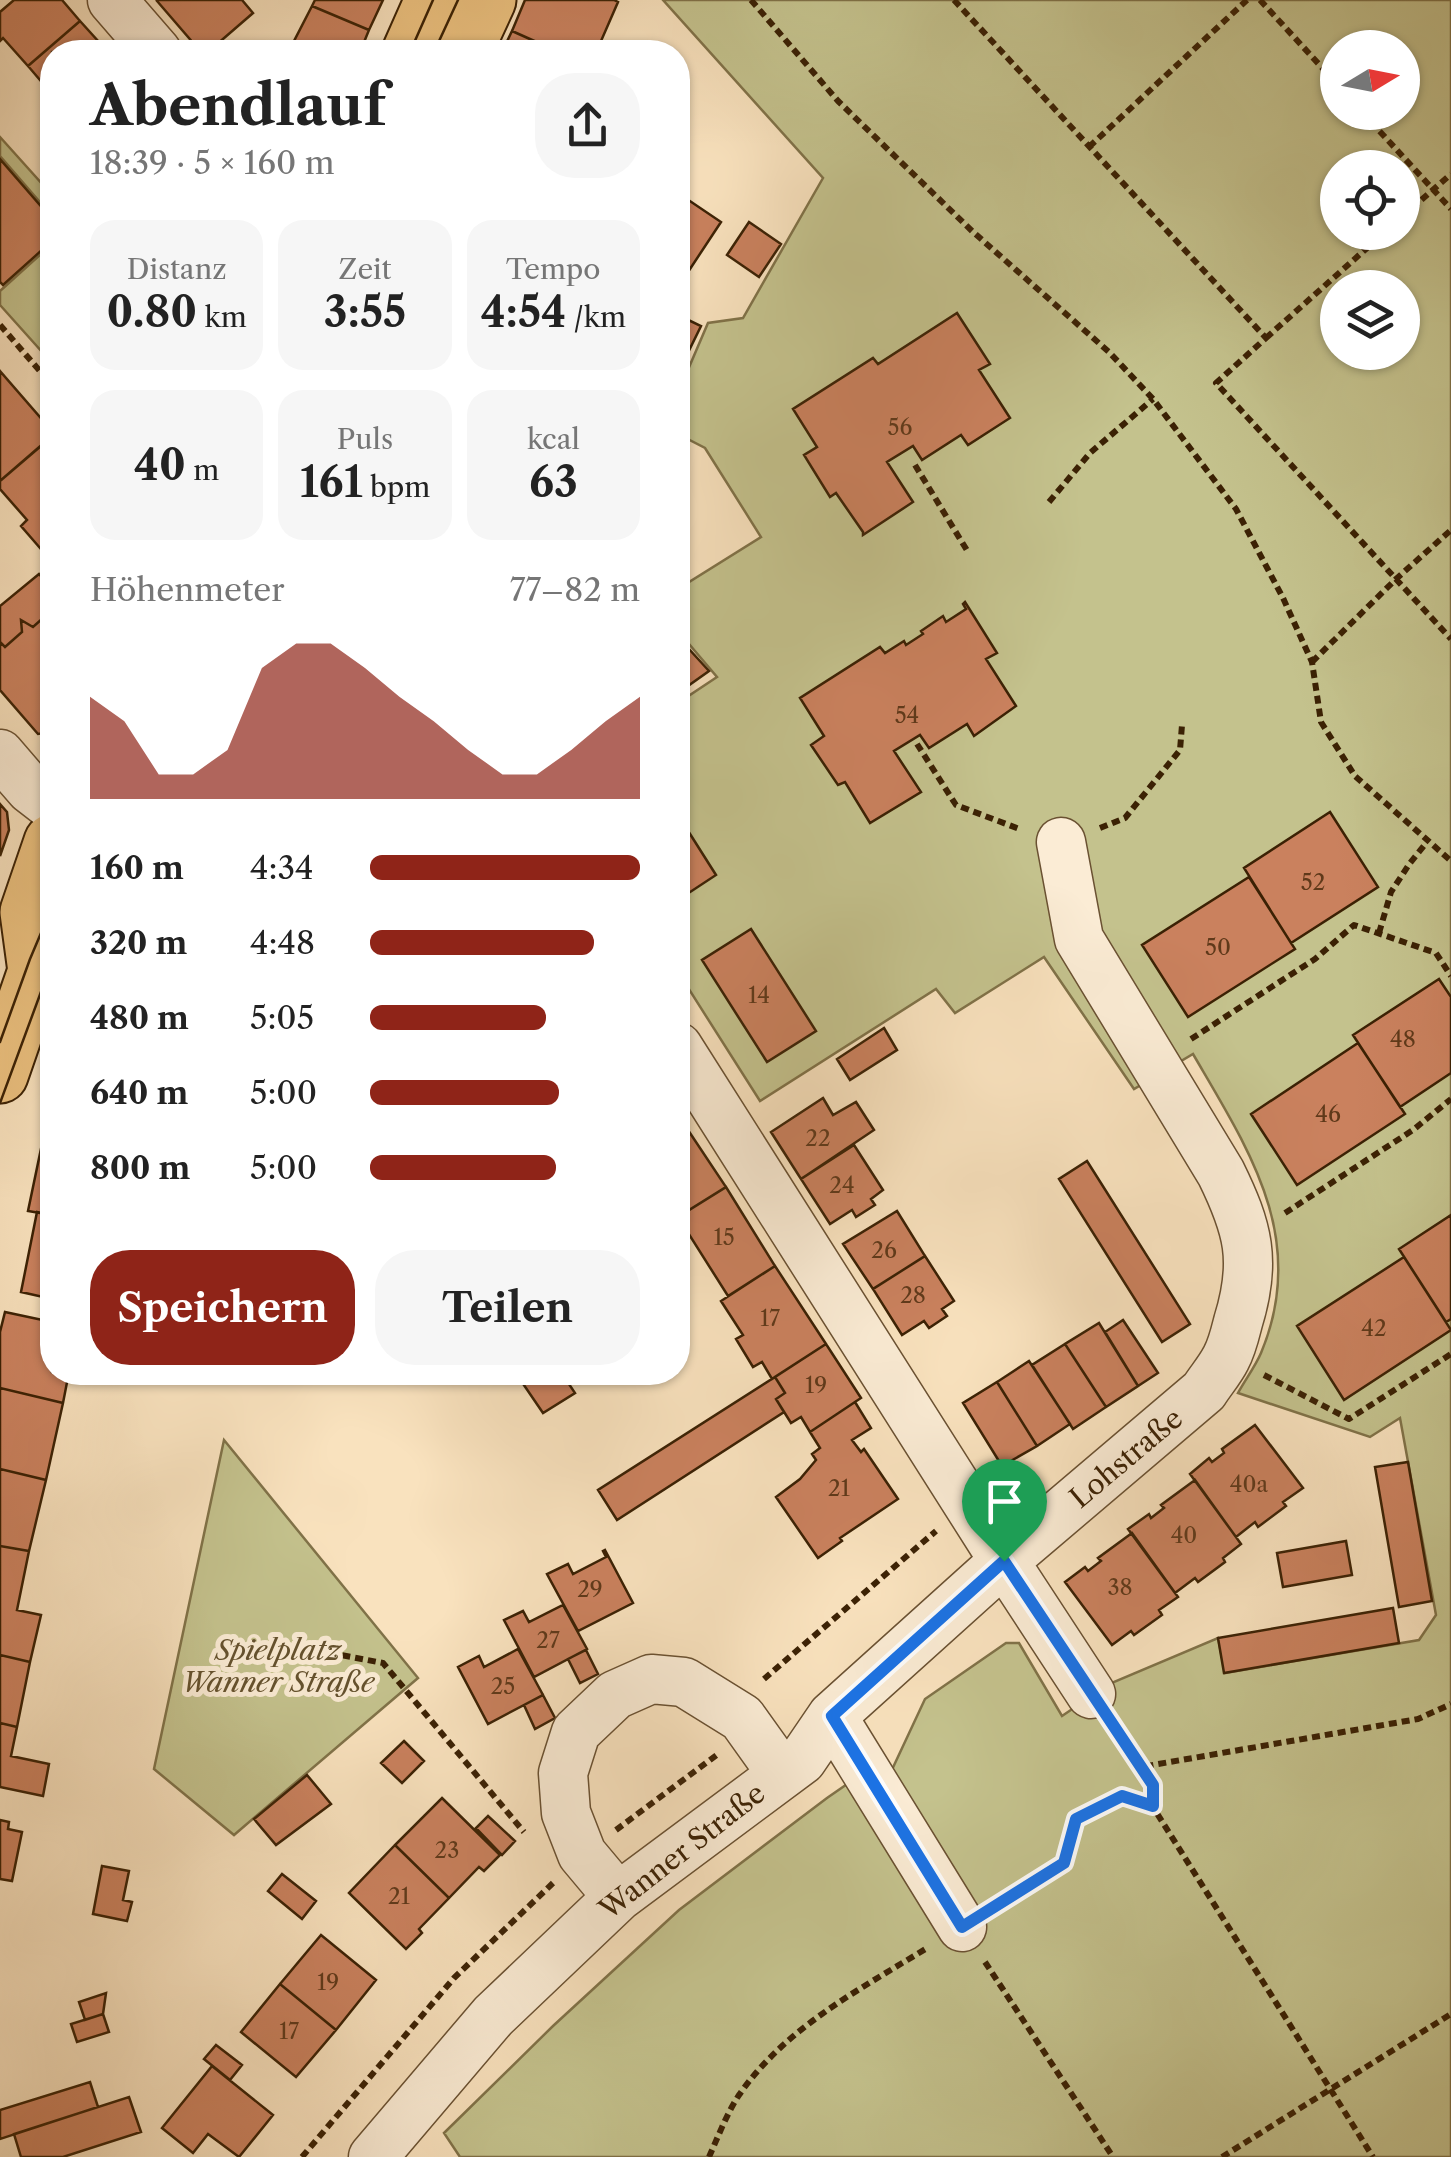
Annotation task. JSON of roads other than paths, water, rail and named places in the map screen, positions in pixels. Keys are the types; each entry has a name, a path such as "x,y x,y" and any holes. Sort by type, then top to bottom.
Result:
{"main road":[{"path":"415,40 433,0"},
{"path":"470,40 488,0"},
{"path":"0,1075 40,950"}],"street":[{"path":"112,0 147,40"},
{"path":"440,40 458,0"},
{"path":"0,754 40,796"},
{"name":"Lohstraße","path":"1004,1561 1204,1391 1228,1356 1250,1272 1246,1237 1221,1172 1079,939 1061,842"},
{"path":"690,1067 1091,1694"},
{"name":"Wanner Straße","path":"383,2153 493,2016 618,1898 802,1760 832,1716 1004,1561"},
{"path":"618,1898 582,1854 566,1813 563,1773 576,1732 615,1694 651,1680 684,1682 742,1718 782,1774"},
{"path":"832,1716 962,1927"}],"tram line":[{"path":"415,40 433,0"},
{"path":"440,40 458,0"},
{"path":"0,1042 40,935"},
{"path":"0,1103 40,995"}],"park label":[{"name":"Spielplatz Wanner Straße","path":"278,1666"}]}
